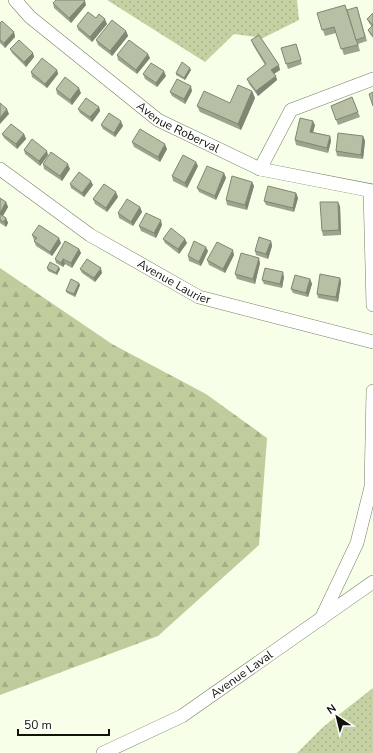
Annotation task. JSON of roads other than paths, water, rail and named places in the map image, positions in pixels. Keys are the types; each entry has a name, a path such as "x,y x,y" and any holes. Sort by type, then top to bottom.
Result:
{"street":[{"name":"Avenue Roberval","path":"15,0 30,17 158,120 260,169 372,191"},
{"path":"260,169 291,110 373,79"},
{"name":"Avenue Laurier","path":"0,169 90,234 199,297 373,342"},
{"path":"372,191 373,305"},
{"path":"320,620 357,543 371,488 373,391"},
{"name":"Avenue Laval","path":"103,753 182,716 373,582"}]}
